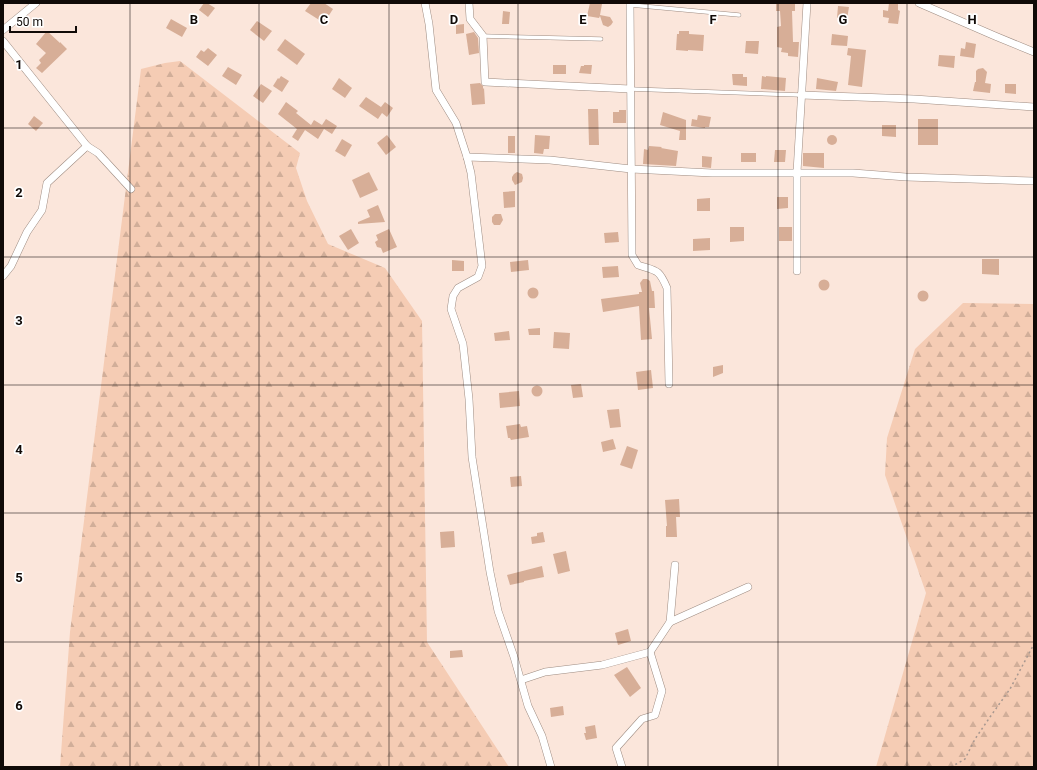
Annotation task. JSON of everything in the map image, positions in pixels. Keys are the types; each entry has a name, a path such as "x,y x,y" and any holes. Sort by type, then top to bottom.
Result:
{"street":[{"path":"3,30 36,3"},
{"path":"424,3 429,24 436,90 456,123 468,157 482,266 478,277 458,288 453,296 451,309 462,344 469,399 472,457 490,572 498,611 528,706 542,736 551,767"},
{"path":"469,3 470,19 483,36 485,82 630,89"},
{"path":"797,271 797,172 807,3"},
{"path":"919,3 1034,52"},
{"path":"630,4 632,255 638,265 656,270 663,277 667,288 670,384"},
{"path":"3,41 87,146 98,153 131,189"},
{"path":"801,95 914,98 1034,106"},
{"path":"3,276 11,266 27,232 42,210 47,183 87,146"},
{"path":"468,157 550,160 631,169 712,173 853,172 906,178 1034,180"},
{"path":"521,680 545,672 602,665 650,652 670,622 675,565"},
{"path":"670,622 748,587"},
{"path":"622,767 616,748 642,719 655,715 662,691 650,652"}],"lane":[{"path":"630,4 739,15"},
{"path":"483,36 601,40"},
{"path":"630,89 801,95"}],"path":[{"path":"951,767 965,759 975,739 1010,689 1034,644"}],"green space":[{"path":"180,61 300,153 296,168 307,201 328,244 385,268 422,321 427,642 509,767 60,767 70,632 141,69"},
{"path":"963,303 1034,304 1034,767 876,767 926,593 885,475 887,438 915,349"}],"building":[{"path":"204,3 207,3 215,8 208,17 199,10"},
{"path":"311,3 324,3 333,9 324,23 305,11"},
{"path":"590,3 602,4 600,15 610,17 613,22 611,25 608,27 603,25 600,16 599,18 587,16"},
{"path":"776,3 795,3 795,11 792,11 793,42 799,42 798,57 788,56 788,53 781,52 782,48 777,47 777,27 781,26 780,11 776,11"},
{"path":"889,3 898,4 898,10 900,11 898,24 888,23 889,18 883,17 883,10 888,11"},
{"path":"838,6 849,7 847,19 837,18"},
{"path":"503,11 510,12 509,24 502,24"},
{"path":"171,19 187,28 182,37 166,28"},
{"path":"257,21 272,31 264,41 250,30"},
{"path":"464,24 464,33 456,34 456,25"},
{"path":"47,31 67,49 42,73 36,68 41,63 39,60 46,53 36,44"},
{"path":"679,31 689,31 689,34 704,35 703,51 676,50 677,34 679,34"},
{"path":"474,32 478,38 479,53 469,55 466,34"},
{"path":"832,34 848,36 847,46 831,45"},
{"path":"285,39 305,54 297,65 277,50"},
{"path":"746,41 759,41 758,54 745,53"},
{"path":"966,42 976,44 974,58 960,56 961,48 965,49"},
{"path":"208,48 217,55 208,66 196,57 201,50 204,52"},
{"path":"848,48 866,50 862,87 848,85 851,56 847,55"},
{"path":"939,55 955,56 954,68 938,66"},
{"path":"553,65 566,65 566,74 553,74"},
{"path":"592,65 591,74 579,73 581,66"},
{"path":"228,67 242,75 236,85 222,76"},
{"path":"983,68 987,72 985,83 991,84 990,93 973,91 976,82 976,71"},
{"path":"732,74 743,74 743,77 747,77 747,86 733,85"},
{"path":"281,76 289,81 282,92 273,86"},
{"path":"762,76 786,78 785,91 761,89"},
{"path":"339,78 352,88 345,98 332,89"},
{"path":"817,78 838,82 836,91 816,89"},
{"path":"480,83 483,86 483,89 484,88 485,104 472,105 470,84"},
{"path":"261,84 272,91 263,103 253,96"},
{"path":"1005,84 1016,84 1016,94 1005,93"},
{"path":"366,97 381,107 385,102 393,108 387,117 382,113 378,119 359,106"},
{"path":"286,102 298,111 296,113 311,125 314,120 322,125 326,119 337,126 332,134 324,129 318,139 305,130 298,141 292,137 297,129 278,114"},
{"path":"588,109 598,109 599,145 589,145"},
{"path":"619,110 626,110 626,123 613,123 613,112 619,112"},
{"path":"663,112 686,120 686,140 679,140 680,131 660,125"},
{"path":"698,115 711,117 709,127 705,128 691,126 692,119 697,120"},
{"path":"34,116 43,123 36,131 28,124"},
{"path":"918,119 938,119 938,145 918,145"},
{"path":"882,125 896,125 896,137 882,136"},
{"path":"387,135 396,147 386,155 377,143"},
{"path":"535,135 550,136 549,149 544,149 543,154 534,153"},
{"path":"830,135 834,135 836,136 836,144 830,145 827,142 827,138"},
{"path":"508,136 515,136 515,153 508,153"},
{"path":"342,139 352,145 345,157 335,151"},
{"path":"649,146 662,147 661,148 678,151 676,166 643,164 644,149 648,150"},
{"path":"775,150 786,150 785,162 774,162"},
{"path":"741,153 756,153 756,162 741,162"},
{"path":"803,153 824,153 824,168 803,166"},
{"path":"702,156 712,157 711,168 702,167"},
{"path":"369,172 378,190 360,198 352,180"},
{"path":"517,172 522,174 523,178 522,182 515,185 512,177"},
{"path":"515,191 515,207 504,208 503,192"},
{"path":"777,197 788,197 788,208 777,209"},
{"path":"710,198 710,211 697,211 697,199"},
{"path":"378,205 385,222 358,224 358,222 370,217 367,210"},
{"path":"495,214 501,214 503,220 500,225 494,225 492,222 492,217"},
{"path":"730,227 744,227 744,241 730,242"},
{"path":"779,227 792,227 792,241 779,241"},
{"path":"351,229 359,243 348,250 339,236"},
{"path":"389,229 397,247 383,253 381,248 377,247 375,242 378,240 376,235"},
{"path":"618,232 619,242 605,243 604,233"},
{"path":"710,238 710,250 693,251 693,239"},
{"path":"982,259 999,259 999,275 982,274"},
{"path":"452,260 464,261 464,271 452,271"},
{"path":"528,260 529,270 511,272 510,262"},
{"path":"618,266 619,277 603,278 602,267"},
{"path":"643,279 650,281 652,291 654,291 655,308 649,308 652,339 641,340 639,306 603,312 601,299 639,294 639,292 642,292 640,283"},
{"path":"824,279 828,281 830,285 828,289 824,291 820,289 818,285 820,281"},
{"path":"533,287 537,289 539,293 537,297 533,299 529,297 527,293 529,289"},
{"path":"923,290 927,292 929,296 927,300 923,302 919,300 917,296 919,292"},
{"path":"540,328 540,335 529,335 528,329"},
{"path":"509,331 510,340 495,341 494,333"},
{"path":"554,332 570,333 569,349 553,348"},
{"path":"723,365 723,373 713,377 713,367"},
{"path":"651,370 653,388 638,390 636,372"},
{"path":"581,384 583,397 573,398 571,385"},
{"path":"537,385 541,387 543,391 541,395 537,397 533,395 531,391 533,387"},
{"path":"519,391 520,406 500,408 499,393"},
{"path":"619,409 621,427 610,428 607,410"},
{"path":"520,424 521,427 527,426 529,437 511,440 508,438 506,426"},
{"path":"613,439 616,449 603,452 601,442"},
{"path":"627,446 638,450 632,469 620,465"},
{"path":"521,476 522,486 511,487 510,477"},
{"path":"679,499 680,517 676,517 677,537 666,537 667,526 665,500"},
{"path":"454,531 455,547 441,548 440,532"},
{"path":"543,532 545,542 532,544 531,537 537,536 537,533"},
{"path":"566,551 570,571 558,574 553,554"},
{"path":"542,566 544,577 510,585 507,575"},
{"path":"628,629 631,641 618,645 615,633"},
{"path":"462,650 463,657 450,658 450,651"},
{"path":"627,667 641,688 630,697 614,675"},
{"path":"563,706 564,715 551,717 550,708"},
{"path":"595,725 597,738 586,740 584,733 586,733 585,727"}]}
